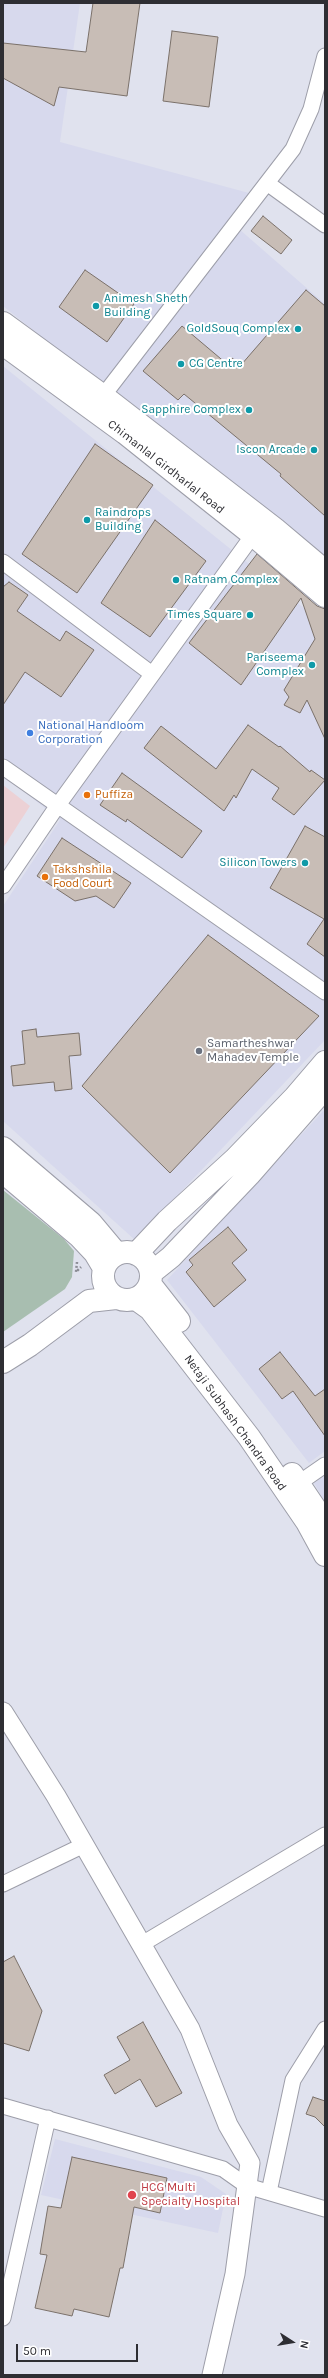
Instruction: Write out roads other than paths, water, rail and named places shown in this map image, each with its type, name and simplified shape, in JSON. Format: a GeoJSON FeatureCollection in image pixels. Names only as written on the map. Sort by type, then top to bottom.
{"type":"FeatureCollection","features":[{"type":"Feature","properties":{"kind":"main road","name":"Chimanlal Girdharlal Road"},"geometry":{"type":"LineString","coordinates":[[3,323],[103,396],[275,529],[325,572]]}},
{"type":"Feature","properties":{"kind":"main road","name":"Chimanlal Girdharlal Road"},"geometry":{"type":"LineString","coordinates":[[3,344],[125,434],[253,535],[325,596]]}},
{"type":"Feature","properties":{"kind":"main road"},"geometry":{"type":"LineString","coordinates":[[3,1362],[30,1345],[89,1301],[127,1276],[167,1221],[235,1160],[295,1097],[325,1062]]}},
{"type":"Feature","properties":{"kind":"main road"},"geometry":{"type":"LineString","coordinates":[[3,1344],[22,1333],[80,1290],[127,1276],[171,1256],[249,1175],[325,1088]]}},
{"type":"Feature","properties":{"kind":"main road","name":"Netaji Subhash Chandra Road"},"geometry":{"type":"LineString","coordinates":[[3,1148],[91,1222],[150,1309],[240,1426],[307,1522],[325,1555]]}},
{"type":"Feature","properties":{"kind":"main road","name":"Netaji Subhash Chandra Road"},"geometry":{"type":"LineString","coordinates":[[3,1172],[79,1236],[95,1254],[127,1276],[217,1369],[299,1483],[325,1523]]}},
{"type":"Feature","properties":{"kind":"street"},"geometry":{"type":"LineString","coordinates":[[103,396],[293,149],[321,88],[325,56]]}},
{"type":"Feature","properties":{"kind":"street"},"geometry":{"type":"LineString","coordinates":[[267,183],[325,225]]}},
{"type":"Feature","properties":{"kind":"street"},"geometry":{"type":"LineString","coordinates":[[3,886],[58,805],[253,535]]}},
{"type":"Feature","properties":{"kind":"street"},"geometry":{"type":"LineString","coordinates":[[3,562],[152,674]]}},
{"type":"Feature","properties":{"kind":"street"},"geometry":{"type":"LineString","coordinates":[[3,767],[325,992]]}},
{"type":"Feature","properties":{"kind":"street"},"geometry":{"type":"LineString","coordinates":[[299,1483],[325,1465]]}},
{"type":"Feature","properties":{"kind":"street"},"geometry":{"type":"LineString","coordinates":[[3,1712],[84,1845],[190,2029],[228,2124],[250,2163],[235,2274],[212,2375]]}},
{"type":"Feature","properties":{"kind":"street"},"geometry":{"type":"LineString","coordinates":[[142,1944],[325,1836]]}},
{"type":"Feature","properties":{"kind":"street"},"geometry":{"type":"LineString","coordinates":[[3,1884],[84,1845]]}},
{"type":"Feature","properties":{"kind":"street"},"geometry":{"type":"LineString","coordinates":[[269,2192],[293,2080],[325,2030]]}},
{"type":"Feature","properties":{"kind":"street"},"geometry":{"type":"LineString","coordinates":[[3,2106],[222,2169],[247,2186],[325,2209]]}},
{"type":"Feature","properties":{"kind":"street"},"geometry":{"type":"LineString","coordinates":[[3,2318],[48,2118]]}},
{"type":"Feature","properties":{"kind":"place","name":"Animesh Sheth Building"},"geometry":{"type":"Point","coordinates":[96,306]}},
{"type":"Feature","properties":{"kind":"place","name":"GoldSouq Complex"},"geometry":{"type":"Point","coordinates":[298,329]}},
{"type":"Feature","properties":{"kind":"place","name":"CG Centre"},"geometry":{"type":"Point","coordinates":[181,364]}},
{"type":"Feature","properties":{"kind":"place","name":"Sapphire Complex"},"geometry":{"type":"Point","coordinates":[249,410]}},
{"type":"Feature","properties":{"kind":"place","name":"Iscon Arcade"},"geometry":{"type":"Point","coordinates":[314,450]}},
{"type":"Feature","properties":{"kind":"place","name":"Raindrops Building"},"geometry":{"type":"Point","coordinates":[87,520]}},
{"type":"Feature","properties":{"kind":"place","name":"Ratnam Complex"},"geometry":{"type":"Point","coordinates":[176,580]}},
{"type":"Feature","properties":{"kind":"place","name":"Times Square"},"geometry":{"type":"Point","coordinates":[250,615]}},
{"type":"Feature","properties":{"kind":"place","name":"Pariseema Complex"},"geometry":{"type":"Point","coordinates":[312,665]}},
{"type":"Feature","properties":{"kind":"place","name":"National Handloom Corporation"},"geometry":{"type":"Point","coordinates":[30,733]}},
{"type":"Feature","properties":{"kind":"place","name":"Puffiza"},"geometry":{"type":"Point","coordinates":[87,795]}},
{"type":"Feature","properties":{"kind":"place","name":"Silicon Towers"},"geometry":{"type":"Point","coordinates":[305,863]}},
{"type":"Feature","properties":{"kind":"place","name":"Takshshila Food Court"},"geometry":{"type":"Point","coordinates":[45,877]}},
{"type":"Feature","properties":{"kind":"place","name":"Samartheshwar Mahadev Temple"},"geometry":{"type":"Point","coordinates":[199,1051]}},
{"type":"Feature","properties":{"kind":"place","name":"HCG Multi Specialty Hospital"},"geometry":{"type":"Point","coordinates":[132,2195]}}]}
